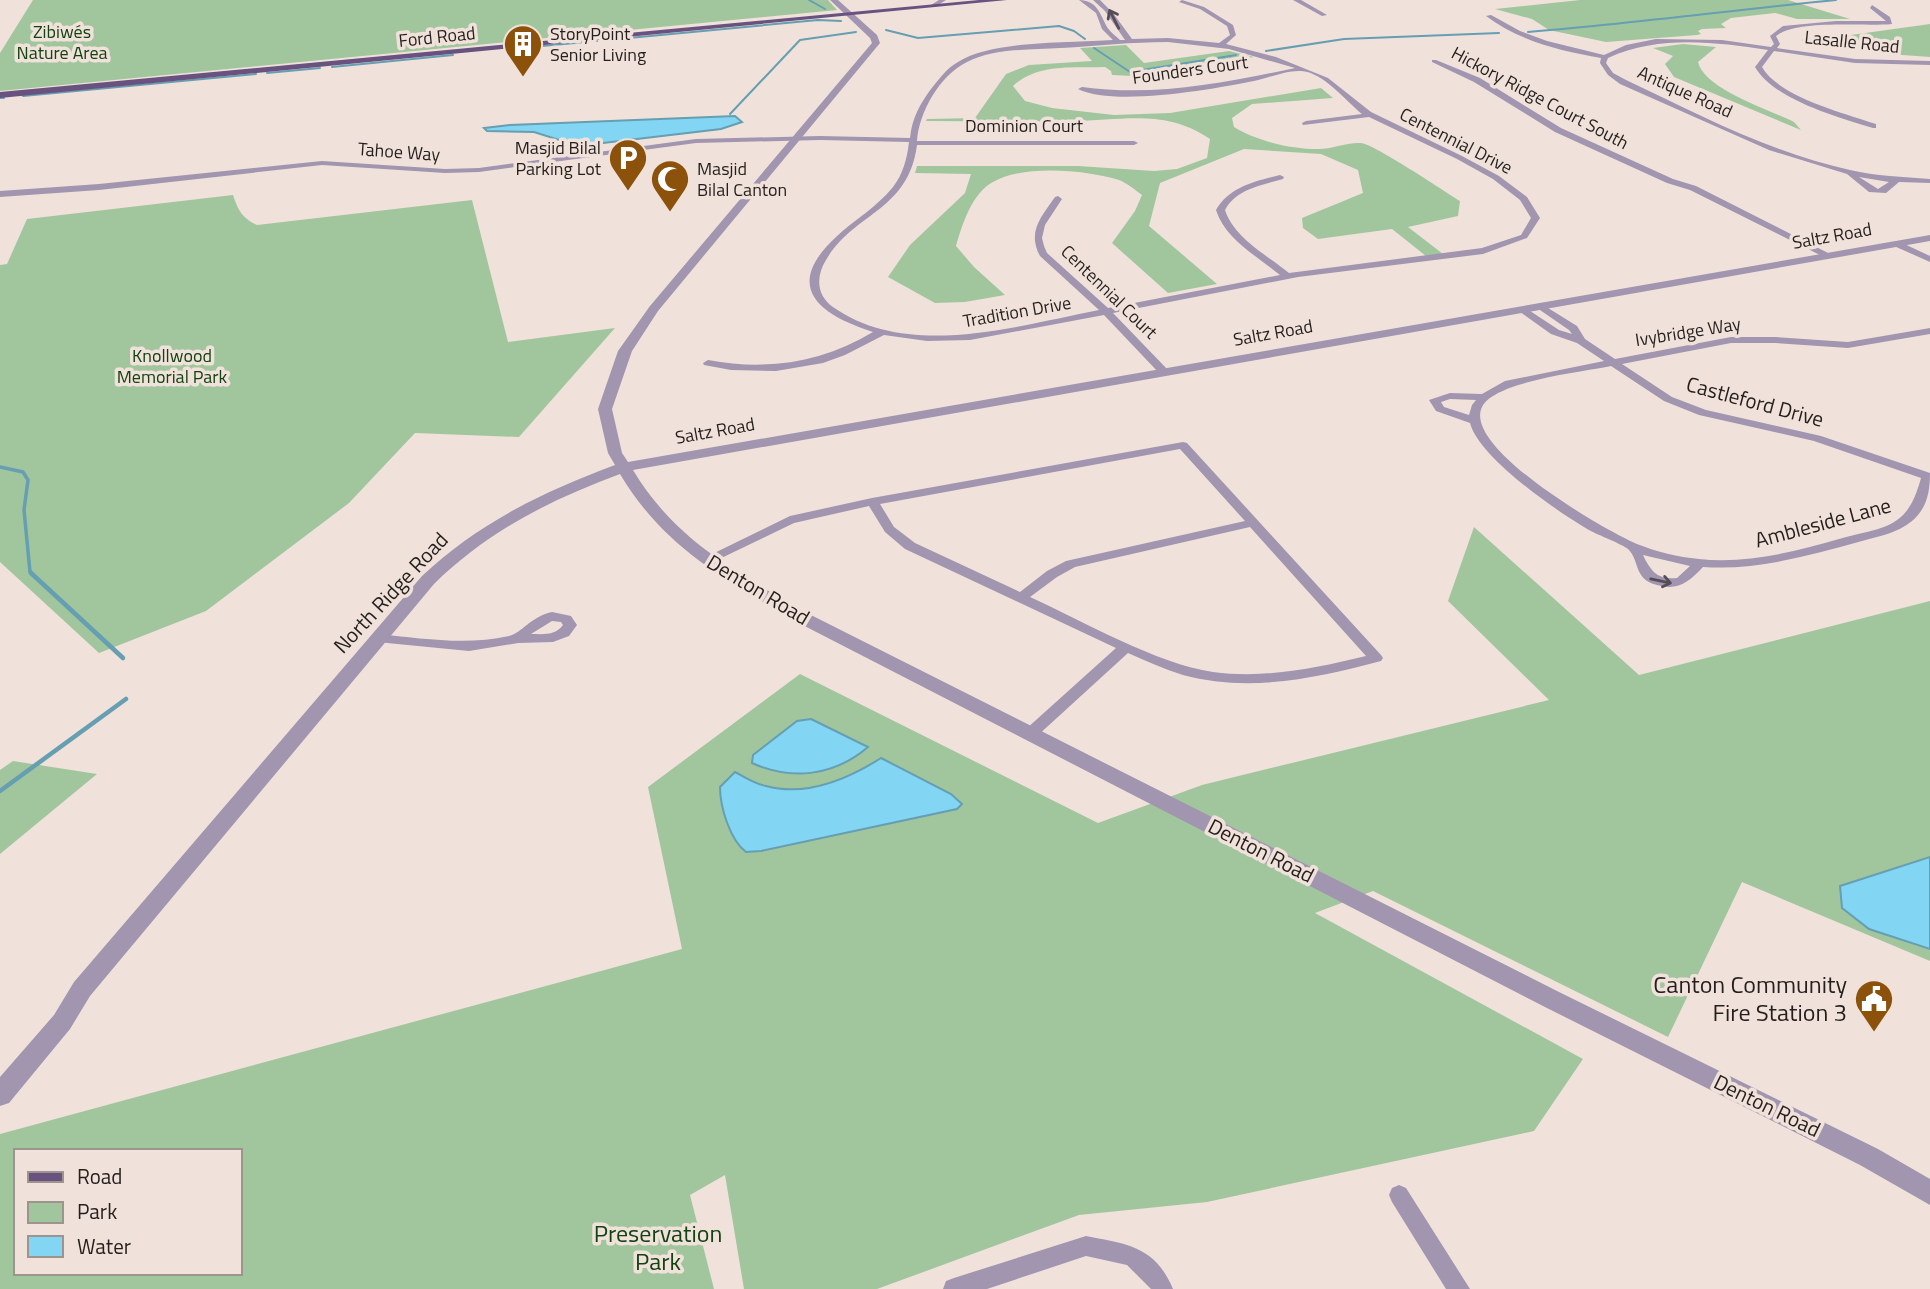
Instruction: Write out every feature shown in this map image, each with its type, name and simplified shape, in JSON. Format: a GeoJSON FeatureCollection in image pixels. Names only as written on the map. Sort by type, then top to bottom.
{"type":"FeatureCollection","features":[{"type":"Feature","properties":{"kind":"main road","name":"Ford Road"},"geometry":{"type":"LineString","coordinates":[[0,95],[1003,0]]}},
{"type":"Feature","properties":{"kind":"street"},"geometry":{"type":"LineString","coordinates":[[624,467],[610,437],[605,408],[625,351],[654,309],[876,43],[868,30],[834,0]]}},
{"type":"Feature","properties":{"kind":"street"},"geometry":{"type":"LineString","coordinates":[[933,6],[943,0]]}},
{"type":"Feature","properties":{"kind":"street"},"geometry":{"type":"LineString","coordinates":[[966,0],[979,2]]}},
{"type":"Feature","properties":{"kind":"street"},"geometry":{"type":"LineString","coordinates":[[1082,0],[1099,12],[1105,29],[1119,42]]}},
{"type":"Feature","properties":{"kind":"street"},"geometry":{"type":"LineString","coordinates":[[1096,0],[1112,13],[1118,29],[1130,41]]}},
{"type":"Feature","properties":{"kind":"street"},"geometry":{"type":"LineString","coordinates":[[1296,0],[1324,15]]}},
{"type":"Feature","properties":{"kind":"street"},"geometry":{"type":"LineString","coordinates":[[1182,2],[1202,8],[1230,25],[1233,35],[1221,45]]}},
{"type":"Feature","properties":{"kind":"street"},"geometry":{"type":"LineString","coordinates":[[1871,7],[1888,18],[1890,23],[1793,26],[1776,31],[1773,36],[1777,44],[1758,67],[1763,78],[1785,91],[1872,126]]}},
{"type":"Feature","properties":{"kind":"street"},"geometry":{"type":"LineString","coordinates":[[1489,16],[1506,29],[1532,40],[1605,57]]}},
{"type":"Feature","properties":{"kind":"street","name":"Centennial Drive"},"geometry":{"type":"LineString","coordinates":[[1107,312],[1287,276],[1491,249],[1523,236],[1534,223],[1534,210],[1518,192],[1436,144],[1369,115],[1334,85],[1302,69],[1221,45],[1168,40],[1130,41]]}},
{"type":"Feature","properties":{"kind":"street","name":"Tradition Drive"},"geometry":{"type":"LineString","coordinates":[[1107,312],[965,338],[909,336],[881,331],[846,319],[824,305],[815,292],[814,273],[838,239],[896,189],[908,168],[916,119],[947,74],[963,61],[1007,50],[1130,41]]}},
{"type":"Feature","properties":{"kind":"street","name":"Antique Road"},"geometry":{"type":"LineString","coordinates":[[1772,48],[1720,42],[1678,41],[1626,47],[1605,57],[1605,69],[1623,82],[1783,152],[1850,173],[1864,187],[1885,190],[1897,180],[1930,181]]}},
{"type":"Feature","properties":{"kind":"street","name":"Lasalle Road"},"geometry":{"type":"LineString","coordinates":[[1772,48],[1851,61],[1930,63]]}},
{"type":"Feature","properties":{"kind":"street","name":"Hickory Ridge Court South"},"geometry":{"type":"LineString","coordinates":[[1434,61],[1477,80],[1558,130],[1670,181],[1693,188],[1829,256]]}},
{"type":"Feature","properties":{"kind":"street","name":"Founders Court"},"geometry":{"type":"LineString","coordinates":[[1082,89],[1112,95],[1146,94],[1302,69]]}},
{"type":"Feature","properties":{"kind":"street"},"geometry":{"type":"LineString","coordinates":[[1306,123],[1369,115]]}},
{"type":"Feature","properties":{"kind":"street","name":"Tahoe Way"},"geometry":{"type":"LineString","coordinates":[[0,194],[99,187],[322,163],[445,171],[479,170],[685,142],[795,139],[815,144],[913,143]]}},
{"type":"Feature","properties":{"kind":"street","name":"Dominion Court"},"geometry":{"type":"LineString","coordinates":[[913,143],[1134,143]]}},
{"type":"Feature","properties":{"kind":"street"},"geometry":{"type":"LineString","coordinates":[[1280,177],[1237,191],[1227,199],[1221,211],[1222,219],[1232,234],[1287,276]]}},
{"type":"Feature","properties":{"kind":"street","name":"Hickory Ridge Court South"},"geometry":{"type":"LineString","coordinates":[[1670,181],[1678,190],[1812,258]]}},
{"type":"Feature","properties":{"kind":"street","name":"Centennial Court"},"geometry":{"type":"LineString","coordinates":[[1058,200],[1036,230],[1037,242],[1043,254],[1107,312],[1164,372]]}},
{"type":"Feature","properties":{"kind":"street"},"geometry":{"type":"LineString","coordinates":[[1710,206],[1725,204]]}},
{"type":"Feature","properties":{"kind":"street","name":"Saltz Road"},"geometry":{"type":"LineString","coordinates":[[624,467],[1930,238]]}},
{"type":"Feature","properties":{"kind":"street"},"geometry":{"type":"LineString","coordinates":[[1912,241],[1930,250]]}},
{"type":"Feature","properties":{"kind":"street"},"geometry":{"type":"LineString","coordinates":[[1897,244],[1930,259]]}},
{"type":"Feature","properties":{"kind":"street","name":"Castleford Drive"},"geometry":{"type":"LineString","coordinates":[[1540,306],[1573,328],[1581,341]]}},
{"type":"Feature","properties":{"kind":"street","name":"Castleford Drive"},"geometry":{"type":"LineString","coordinates":[[1521,309],[1555,332],[1581,341],[1668,399],[1703,413],[1817,438],[1929,477]]}},
{"type":"Feature","properties":{"kind":"street"},"geometry":{"type":"LineString","coordinates":[[708,363],[758,371],[787,367],[841,354],[881,331]]}},
{"type":"Feature","properties":{"kind":"street","name":"Ivybridge Way"},"geometry":{"type":"LineString","coordinates":[[1483,397],[1501,386],[1517,381],[1731,340],[1848,345],[1930,331]]}},
{"type":"Feature","properties":{"kind":"street"},"geometry":{"type":"LineString","coordinates":[[1474,421],[1440,408],[1435,400],[1450,396],[1483,397]]}},
{"type":"Feature","properties":{"kind":"street"},"geometry":{"type":"LineString","coordinates":[[1483,397],[1476,407],[1474,421],[1487,446],[1578,521],[1634,548],[1700,564]]}},
{"type":"Feature","properties":{"kind":"street"},"geometry":{"type":"LineString","coordinates":[[706,560],[790,520],[872,502],[1183,445],[1376,658],[1287,678],[1251,680],[1189,671],[1126,646],[910,545],[889,529],[872,502]]}},
{"type":"Feature","properties":{"kind":"street","name":"Denton Road"},"geometry":{"type":"LineString","coordinates":[[624,467],[657,517],[706,560],[779,605],[1601,1024],[1869,1157],[1930,1194]]}},
{"type":"Feature","properties":{"kind":"street","name":"North Ridge Road"},"geometry":{"type":"LineString","coordinates":[[0,1095],[62,1022],[82,989],[428,580],[466,544],[523,508],[573,485],[624,467]]}},
{"type":"Feature","properties":{"kind":"street","name":"Ambleside Lane"},"geometry":{"type":"LineString","coordinates":[[1700,564],[1761,561],[1896,527],[1912,517],[1920,505],[1929,477]]}},
{"type":"Feature","properties":{"kind":"street"},"geometry":{"type":"LineString","coordinates":[[1022,597],[1052,574],[1081,561],[1253,523]]}},
{"type":"Feature","properties":{"kind":"street"},"geometry":{"type":"LineString","coordinates":[[1634,548],[1644,573],[1660,583],[1681,582],[1700,564]]}},
{"type":"Feature","properties":{"kind":"street"},"geometry":{"type":"LineString","coordinates":[[377,638],[453,647],[483,646],[519,639]]}},
{"type":"Feature","properties":{"kind":"street"},"geometry":{"type":"LineString","coordinates":[[1031,733],[1126,646]]}},
{"type":"Feature","properties":{"kind":"street"},"geometry":{"type":"LineString","coordinates":[[1399,1195],[1459,1289]]}},
{"type":"Feature","properties":{"kind":"street"},"geometry":{"type":"LineString","coordinates":[[954,1289],[1086,1246],[1133,1256],[1158,1280],[1163,1289]]}},
{"type":"Feature","properties":{"kind":"green space","name":"Zibiwés Nature Area"},"geometry":{"type":"Polygon","coordinates":[[[33,0],[828,0],[837,10],[0,91],[0,53],[33,0]]]}},
{"type":"Feature","properties":{"kind":"green space"},"geometry":{"type":"Polygon","coordinates":[[[1580,0],[1788,0],[1850,19],[1797,19],[1775,13],[1731,18],[1721,24],[1726,28],[1702,29],[1698,31],[1701,34],[1697,35],[1606,42],[1549,30],[1532,19],[1495,9],[1580,0]]]}},
{"type":"Feature","properties":{"kind":"green space"},"geometry":{"type":"Polygon","coordinates":[[[1930,24],[1930,57],[1888,54],[1878,47],[1803,43],[1802,39],[1824,42],[1829,38],[1930,24]]]}},
{"type":"Feature","properties":{"kind":"green space"},"geometry":{"type":"Polygon","coordinates":[[[1683,44],[1716,47],[1698,62],[1712,81],[1739,98],[1794,122],[1801,130],[1674,77],[1665,64],[1673,56],[1653,48],[1683,44]]]}},
{"type":"Feature","properties":{"kind":"green space"},"geometry":{"type":"Polygon","coordinates":[[[1126,45],[1144,63],[1229,51],[1254,57],[1133,76],[1112,75],[1105,67],[1056,68],[1033,73],[1013,86],[1025,101],[1052,108],[1114,115],[1170,113],[1321,88],[1333,98],[1252,104],[1232,118],[1234,127],[1263,140],[1296,148],[1323,149],[1361,143],[1394,159],[1460,201],[1458,216],[1408,227],[1443,254],[1426,256],[1392,229],[1318,239],[1303,228],[1302,218],[1363,193],[1358,170],[1321,154],[1244,149],[1160,183],[1149,226],[1217,284],[1168,293],[1112,243],[1135,211],[1142,195],[1119,180],[1055,170],[1021,173],[993,182],[979,194],[965,219],[956,246],[974,267],[1005,295],[965,302],[935,303],[888,277],[910,245],[965,193],[971,174],[915,173],[917,166],[1078,166],[1154,171],[1177,169],[1207,158],[1210,139],[1193,129],[1160,120],[926,121],[975,118],[1006,74],[1029,65],[1092,61],[1080,48],[1126,45]]]}},
{"type":"Feature","properties":{"kind":"green space","name":"Knollwood Memorial Park"},"geometry":{"type":"Polygon","coordinates":[[[233,195],[241,213],[257,225],[472,200],[508,342],[615,328],[519,437],[415,433],[349,503],[206,611],[99,653],[0,562],[0,265],[7,264],[27,219],[233,195]]]}},
{"type":"Feature","properties":{"kind":"green space","name":"Preservation Park"},"geometry":{"type":"Polygon","coordinates":[[[1474,527],[1639,675],[1930,601],[1930,961],[1742,882],[1668,1037],[1373,891],[1315,913],[1583,1059],[1534,1131],[1207,1202],[1079,1215],[877,1289],[744,1289],[725,1175],[690,1195],[714,1289],[0,1289],[0,1134],[682,949],[648,787],[800,674],[1098,823],[1202,785],[1549,700],[1448,601],[1474,527]]]}},
{"type":"Feature","properties":{"kind":"green space"},"geometry":{"type":"Polygon","coordinates":[[[13,761],[97,774],[0,854],[0,770],[13,761]]]}},
{"type":"Feature","properties":{"kind":"water"},"geometry":{"type":"Polygon","coordinates":[[[735,116],[742,122],[721,129],[578,146],[534,132],[487,131],[484,128],[510,125],[735,116]]]}},
{"type":"Feature","properties":{"kind":"water"},"geometry":{"type":"Polygon","coordinates":[[[811,719],[868,747],[841,764],[812,773],[782,772],[752,763],[753,755],[797,721],[811,719]]]}},
{"type":"Feature","properties":{"kind":"water"},"geometry":{"type":"Polygon","coordinates":[[[881,758],[951,794],[962,804],[957,809],[761,851],[746,852],[735,840],[724,813],[720,787],[735,772],[762,785],[781,789],[811,788],[855,773],[881,758]]]}},
{"type":"Feature","properties":{"kind":"water"},"geometry":{"type":"Polygon","coordinates":[[[1930,857],[1930,949],[1869,929],[1842,908],[1840,886],[1930,857]]]}},
{"type":"Feature","properties":{"kind":"waterway"},"geometry":{"type":"LineString","coordinates":[[809,0],[825,9]]}},
{"type":"Feature","properties":{"kind":"waterway"},"geometry":{"type":"LineString","coordinates":[[1528,32],[1836,0]]}},
{"type":"Feature","properties":{"kind":"waterway"},"geometry":{"type":"LineString","coordinates":[[629,38],[818,20],[841,21]]}},
{"type":"Feature","properties":{"kind":"waterway"},"geometry":{"type":"LineString","coordinates":[[886,30],[918,38],[1059,26],[1074,31],[1085,39]]}},
{"type":"Feature","properties":{"kind":"waterway"},"geometry":{"type":"LineString","coordinates":[[730,114],[800,40],[856,32]]}},
{"type":"Feature","properties":{"kind":"waterway"},"geometry":{"type":"LineString","coordinates":[[1266,51],[1344,39],[1499,33]]}},
{"type":"Feature","properties":{"kind":"waterway"},"geometry":{"type":"LineString","coordinates":[[604,40],[620,39]]}},
{"type":"Feature","properties":{"kind":"waterway"},"geometry":{"type":"LineString","coordinates":[[509,49],[597,41]]}},
{"type":"Feature","properties":{"kind":"waterway"},"geometry":{"type":"LineString","coordinates":[[1094,48],[1130,72],[1236,55]]}},
{"type":"Feature","properties":{"kind":"waterway"},"geometry":{"type":"LineString","coordinates":[[332,67],[453,55]]}},
{"type":"Feature","properties":{"kind":"waterway"},"geometry":{"type":"LineString","coordinates":[[267,73],[320,68]]}},
{"type":"Feature","properties":{"kind":"waterway"},"geometry":{"type":"LineString","coordinates":[[23,96],[256,74]]}},
{"type":"Feature","properties":{"kind":"waterway"},"geometry":{"type":"LineString","coordinates":[[0,467],[23,472],[28,480],[24,510],[31,573]]}},
{"type":"Feature","properties":{"kind":"waterway"},"geometry":{"type":"LineString","coordinates":[[31,573],[123,658]]}},
{"type":"Feature","properties":{"kind":"waterway"},"geometry":{"type":"LineString","coordinates":[[0,791],[126,699]]}},
{"type":"Feature","properties":{"kind":"place","name":"StoryPoint Senior Living"},"geometry":{"type":"Point","coordinates":[523,78]}},
{"type":"Feature","properties":{"kind":"place","name":"Masjid Bilal Parking Lot"},"geometry":{"type":"Point","coordinates":[628,192]}},
{"type":"Feature","properties":{"kind":"place","name":"Masjid Bilal Canton"},"geometry":{"type":"Point","coordinates":[670,213]}},
{"type":"Feature","properties":{"kind":"place","name":"Canton Community Fire Station 3"},"geometry":{"type":"Point","coordinates":[1874,1033]}}]}
